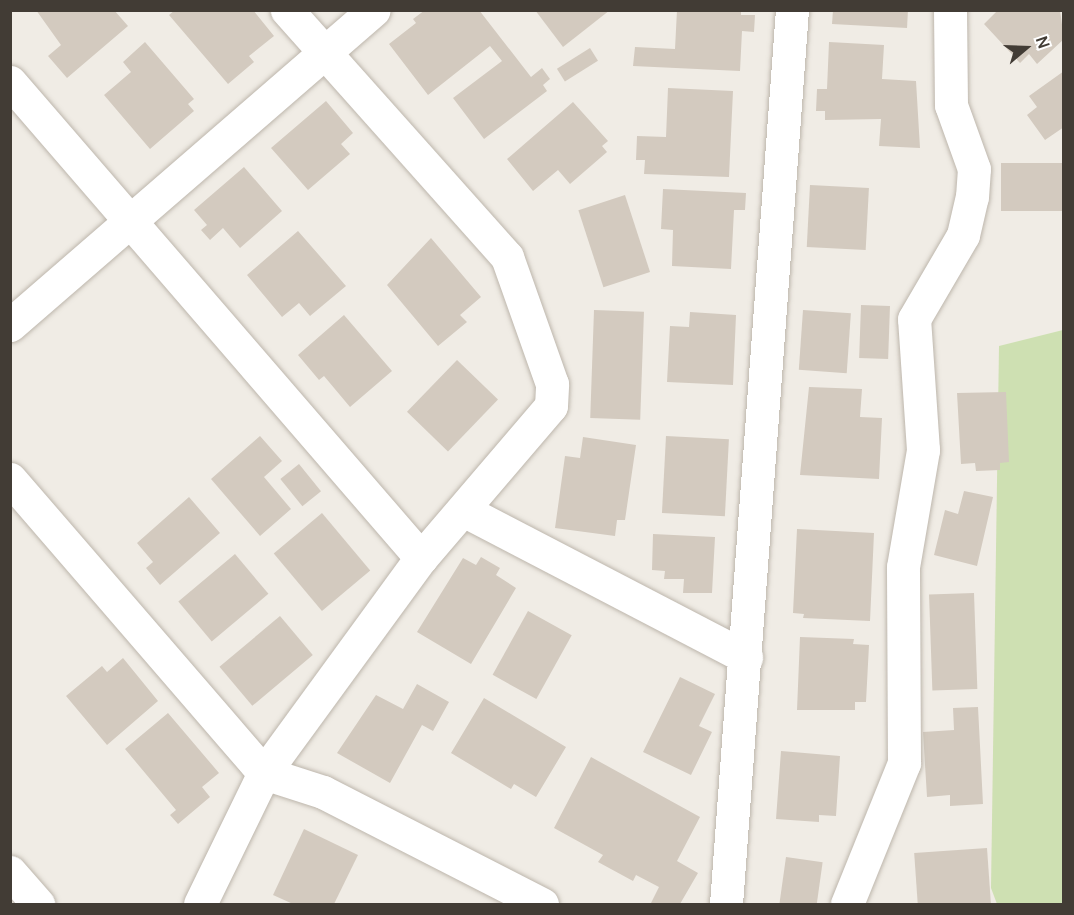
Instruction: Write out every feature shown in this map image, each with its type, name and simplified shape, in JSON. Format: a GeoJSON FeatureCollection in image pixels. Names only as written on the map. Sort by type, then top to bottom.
{"type":"FeatureCollection","features":[{"type":"Feature","properties":{"kind":"street"},"geometry":{"type":"LineString","coordinates":[[200,904],[264,773],[421,558],[465,512],[551,406],[552,384],[507,257],[287,10]]}},
{"type":"Feature","properties":{"kind":"street"},"geometry":{"type":"LineString","coordinates":[[10,325],[374,10]]}},
{"type":"Feature","properties":{"kind":"street"},"geometry":{"type":"LineString","coordinates":[[726,904],[792,10]]}},
{"type":"Feature","properties":{"kind":"street"},"geometry":{"type":"LineString","coordinates":[[847,904],[904,763],[903,567],[923,450],[914,319],[963,235],[972,197],[974,169],[951,105],[950,10]]}},
{"type":"Feature","properties":{"kind":"street"},"geometry":{"type":"LineString","coordinates":[[10,82],[421,558]]}},
{"type":"Feature","properties":{"kind":"street"},"geometry":{"type":"LineString","coordinates":[[10,479],[264,773],[322,792],[542,904]]}},
{"type":"Feature","properties":{"kind":"street"},"geometry":{"type":"LineString","coordinates":[[465,512],[746,657]]}},
{"type":"Feature","properties":{"kind":"street"},"geometry":{"type":"LineString","coordinates":[[10,872],[38,904]]}},
{"type":"Feature","properties":{"kind":"green space"},"geometry":{"type":"Polygon","coordinates":[[[1063,330],[1063,904],[997,904],[991,888],[999,346],[1063,330]]]}},
{"type":"Feature","properties":{"kind":"building"},"geometry":{"type":"Polygon","coordinates":[[[36,10],[114,10],[128,26],[67,78],[48,56],[61,45],[36,10]]]}},
{"type":"Feature","properties":{"kind":"building"},"geometry":{"type":"Polygon","coordinates":[[[175,10],[253,10],[274,36],[249,56],[254,62],[228,84],[169,15],[175,10]]]}},
{"type":"Feature","properties":{"kind":"building"},"geometry":{"type":"Polygon","coordinates":[[[425,10],[479,10],[531,77],[542,68],[550,79],[543,85],[547,91],[484,139],[453,98],[502,61],[490,46],[428,95],[389,44],[416,23],[413,19],[425,10]]]}},
{"type":"Feature","properties":{"kind":"building"},"geometry":{"type":"Polygon","coordinates":[[[535,10],[610,10],[563,47],[535,10]]]}},
{"type":"Feature","properties":{"kind":"building"},"geometry":{"type":"Polygon","coordinates":[[[677,10],[741,10],[741,15],[755,15],[754,32],[742,31],[740,71],[633,66],[635,47],[675,49],[677,10]]]}},
{"type":"Feature","properties":{"kind":"building"},"geometry":{"type":"Polygon","coordinates":[[[833,10],[908,10],[907,28],[832,24],[833,10]]]}},
{"type":"Feature","properties":{"kind":"building"},"geometry":{"type":"Polygon","coordinates":[[[998,10],[1060,10],[1064,39],[1037,64],[1029,54],[1020,63],[984,24],[998,10]]]}},
{"type":"Feature","properties":{"kind":"building"},"geometry":{"type":"Polygon","coordinates":[[[145,42],[194,99],[188,104],[194,111],[150,149],[104,95],[131,72],[123,62],[145,42]]]}},
{"type":"Feature","properties":{"kind":"building"},"geometry":{"type":"Polygon","coordinates":[[[829,42],[884,45],[882,79],[916,81],[920,148],[879,146],[881,119],[825,120],[825,111],[816,111],[817,89],[827,89],[829,42]]]}},
{"type":"Feature","properties":{"kind":"building"},"geometry":{"type":"Polygon","coordinates":[[[590,48],[598,61],[565,81],[557,69],[590,48]]]}},
{"type":"Feature","properties":{"kind":"building"},"geometry":{"type":"Polygon","coordinates":[[[1064,71],[1064,127],[1045,140],[1027,115],[1037,107],[1029,96],[1064,71]]]}},
{"type":"Feature","properties":{"kind":"building"},"geometry":{"type":"Polygon","coordinates":[[[668,88],[733,91],[729,177],[644,174],[645,160],[636,160],[637,136],[666,137],[668,88]]]}},
{"type":"Feature","properties":{"kind":"building"},"geometry":{"type":"Polygon","coordinates":[[[326,101],[353,133],[341,144],[350,154],[308,190],[271,148],[326,101]]]}},
{"type":"Feature","properties":{"kind":"building"},"geometry":{"type":"Polygon","coordinates":[[[573,102],[608,141],[602,146],[607,152],[570,184],[558,170],[533,191],[507,159],[573,102]]]}},
{"type":"Feature","properties":{"kind":"building"},"geometry":{"type":"Polygon","coordinates":[[[1001,163],[1064,163],[1064,211],[1001,211],[1001,163]]]}},
{"type":"Feature","properties":{"kind":"building"},"geometry":{"type":"Polygon","coordinates":[[[244,167],[282,211],[240,248],[223,228],[210,240],[201,230],[207,225],[194,210],[244,167]]]}},
{"type":"Feature","properties":{"kind":"building"},"geometry":{"type":"Polygon","coordinates":[[[810,185],[869,188],[866,250],[807,247],[810,185]]]}},
{"type":"Feature","properties":{"kind":"building"},"geometry":{"type":"Polygon","coordinates":[[[663,189],[746,193],[745,210],[734,210],[731,269],[672,266],[673,230],[661,229],[663,189]]]}},
{"type":"Feature","properties":{"kind":"building"},"geometry":{"type":"Polygon","coordinates":[[[625,195],[650,272],[603,287],[578,210],[625,195]]]}},
{"type":"Feature","properties":{"kind":"building"},"geometry":{"type":"Polygon","coordinates":[[[298,231],[346,286],[310,316],[299,303],[282,317],[247,275],[298,231]]]}},
{"type":"Feature","properties":{"kind":"building"},"geometry":{"type":"Polygon","coordinates":[[[431,238],[481,297],[460,315],[467,322],[438,346],[387,285],[431,238]]]}},
{"type":"Feature","properties":{"kind":"building"},"geometry":{"type":"Polygon","coordinates":[[[861,305],[890,306],[888,359],[859,358],[861,305]]]}},
{"type":"Feature","properties":{"kind":"building"},"geometry":{"type":"Polygon","coordinates":[[[594,310],[644,312],[640,420],[590,418],[594,310]]]}},
{"type":"Feature","properties":{"kind":"building"},"geometry":{"type":"Polygon","coordinates":[[[803,310],[851,313],[847,373],[799,370],[803,310]]]}},
{"type":"Feature","properties":{"kind":"building"},"geometry":{"type":"Polygon","coordinates":[[[690,312],[736,315],[733,385],[667,382],[670,326],[689,327],[690,312]]]}},
{"type":"Feature","properties":{"kind":"building"},"geometry":{"type":"Polygon","coordinates":[[[344,315],[392,371],[350,407],[324,376],[319,380],[298,355],[344,315]]]}},
{"type":"Feature","properties":{"kind":"building"},"geometry":{"type":"Polygon","coordinates":[[[457,360],[498,400],[448,451],[407,412],[457,360]]]}},
{"type":"Feature","properties":{"kind":"building"},"geometry":{"type":"Polygon","coordinates":[[[809,387],[862,389],[860,417],[882,418],[879,479],[800,475],[809,387]]]}},
{"type":"Feature","properties":{"kind":"building"},"geometry":{"type":"Polygon","coordinates":[[[1006,392],[1009,462],[1000,463],[1000,470],[976,471],[975,463],[961,464],[957,393],[1006,392]]]}},
{"type":"Feature","properties":{"kind":"building"},"geometry":{"type":"Polygon","coordinates":[[[260,436],[282,461],[264,477],[291,509],[260,536],[211,479],[260,436]]]}},
{"type":"Feature","properties":{"kind":"building"},"geometry":{"type":"Polygon","coordinates":[[[666,436],[729,439],[725,516],[662,513],[666,436]]]}},
{"type":"Feature","properties":{"kind":"building"},"geometry":{"type":"Polygon","coordinates":[[[583,437],[636,445],[625,520],[617,520],[615,536],[555,528],[565,456],[580,458],[583,437]]]}},
{"type":"Feature","properties":{"kind":"building"},"geometry":{"type":"Polygon","coordinates":[[[299,464],[321,491],[302,506],[280,479],[299,464]]]}},
{"type":"Feature","properties":{"kind":"building"},"geometry":{"type":"Polygon","coordinates":[[[964,491],[993,497],[977,566],[934,555],[945,510],[958,514],[964,491]]]}},
{"type":"Feature","properties":{"kind":"building"},"geometry":{"type":"Polygon","coordinates":[[[189,497],[220,533],[160,585],[146,568],[153,562],[137,543],[189,497]]]}},
{"type":"Feature","properties":{"kind":"building"},"geometry":{"type":"Polygon","coordinates":[[[322,513],[370,570],[322,611],[274,553],[322,513]]]}},
{"type":"Feature","properties":{"kind":"building"},"geometry":{"type":"Polygon","coordinates":[[[797,529],[874,533],[870,621],[803,618],[804,614],[793,613],[797,529]]]}},
{"type":"Feature","properties":{"kind":"building"},"geometry":{"type":"Polygon","coordinates":[[[653,534],[715,537],[712,593],[683,593],[684,579],[664,579],[665,571],[652,570],[653,534]]]}},
{"type":"Feature","properties":{"kind":"building"},"geometry":{"type":"Polygon","coordinates":[[[235,554],[268,594],[212,641],[178,602],[235,554]]]}},
{"type":"Feature","properties":{"kind":"building"},"geometry":{"type":"Polygon","coordinates":[[[481,557],[500,568],[496,575],[516,588],[471,664],[417,632],[463,558],[476,565],[481,557]]]}},
{"type":"Feature","properties":{"kind":"building"},"geometry":{"type":"Polygon","coordinates":[[[974,593],[977,689],[932,691],[929,595],[974,593]]]}},
{"type":"Feature","properties":{"kind":"building"},"geometry":{"type":"Polygon","coordinates":[[[528,611],[572,635],[536,699],[493,675],[528,611]]]}},
{"type":"Feature","properties":{"kind":"building"},"geometry":{"type":"Polygon","coordinates":[[[280,616],[313,655],[252,706],[219,667],[280,616]]]}},
{"type":"Feature","properties":{"kind":"building"},"geometry":{"type":"Polygon","coordinates":[[[800,637],[854,639],[853,644],[869,645],[866,702],[855,702],[855,710],[797,710],[800,637]]]}},
{"type":"Feature","properties":{"kind":"building"},"geometry":{"type":"Polygon","coordinates":[[[123,658],[158,701],[107,745],[66,696],[102,666],[107,672],[123,658]]]}},
{"type":"Feature","properties":{"kind":"building"},"geometry":{"type":"Polygon","coordinates":[[[680,677],[715,694],[699,726],[712,732],[691,775],[643,752],[680,677]]]}},
{"type":"Feature","properties":{"kind":"building"},"geometry":{"type":"Polygon","coordinates":[[[417,684],[449,702],[433,731],[422,725],[390,783],[337,753],[376,695],[403,709],[417,684]]]}},
{"type":"Feature","properties":{"kind":"building"},"geometry":{"type":"Polygon","coordinates":[[[484,698],[566,747],[536,797],[514,784],[511,789],[451,753],[484,698]]]}},
{"type":"Feature","properties":{"kind":"building"},"geometry":{"type":"Polygon","coordinates":[[[978,707],[983,804],[950,806],[950,795],[927,797],[923,732],[954,730],[953,708],[978,707]]]}},
{"type":"Feature","properties":{"kind":"building"},"geometry":{"type":"Polygon","coordinates":[[[168,713],[219,773],[202,787],[210,797],[178,824],[170,815],[176,810],[125,749],[168,713]]]}},
{"type":"Feature","properties":{"kind":"building"},"geometry":{"type":"Polygon","coordinates":[[[781,751],[840,756],[836,816],[819,815],[819,822],[776,819],[781,751]]]}},
{"type":"Feature","properties":{"kind":"building"},"geometry":{"type":"Polygon","coordinates":[[[591,757],[700,817],[677,861],[698,873],[680,904],[651,903],[659,887],[636,875],[633,881],[598,862],[603,855],[554,828],[591,757]]]}},
{"type":"Feature","properties":{"kind":"building"},"geometry":{"type":"Polygon","coordinates":[[[304,829],[358,855],[334,904],[293,904],[273,895],[304,829]]]}},
{"type":"Feature","properties":{"kind":"building"},"geometry":{"type":"Polygon","coordinates":[[[987,848],[991,904],[918,904],[914,853],[987,848]]]}},
{"type":"Feature","properties":{"kind":"building"},"geometry":{"type":"Polygon","coordinates":[[[786,857],[823,862],[817,904],[779,904],[786,857]]]}}]}
